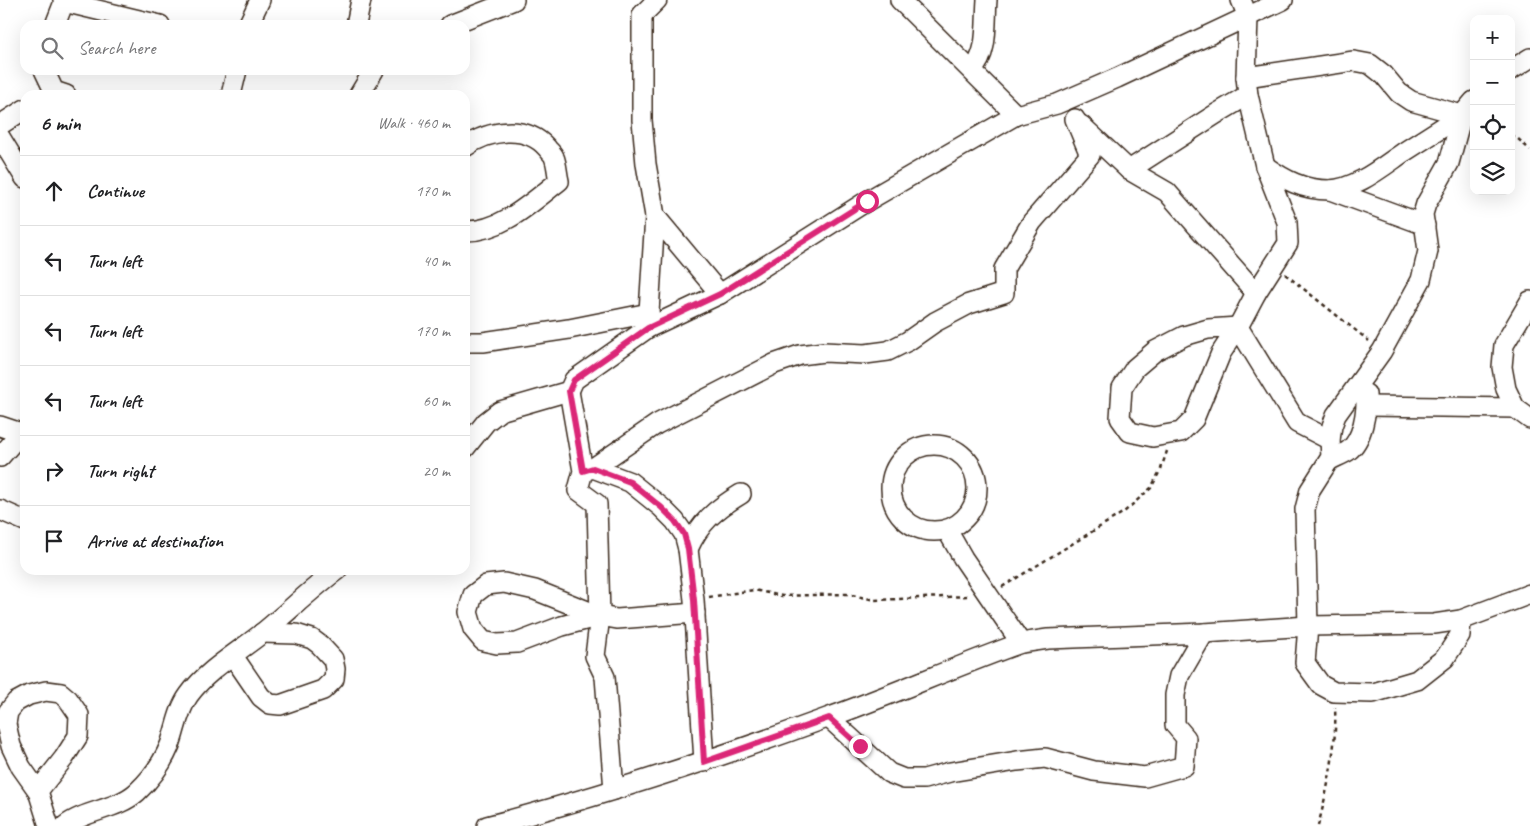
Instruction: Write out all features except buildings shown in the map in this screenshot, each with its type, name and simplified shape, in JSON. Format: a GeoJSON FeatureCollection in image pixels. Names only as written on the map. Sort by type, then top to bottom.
{"type":"FeatureCollection","features":[{"type":"Feature","properties":{"kind":"street"},"geometry":{"type":"LineString","coordinates":[[250,20],[260,0]]}},
{"type":"Feature","properties":{"kind":"street"},"geometry":{"type":"LineString","coordinates":[[357,20],[361,0]]}},
{"type":"Feature","properties":{"kind":"street"},"geometry":{"type":"LineString","coordinates":[[463,20],[514,0]]}},
{"type":"Feature","properties":{"kind":"street"},"geometry":{"type":"LineString","coordinates":[[588,469],[569,391],[574,380],[648,320],[655,216],[646,164],[642,120],[642,16],[657,0]]}},
{"type":"Feature","properties":{"kind":"street"},"geometry":{"type":"LineString","coordinates":[[900,0],[1016,116]]}},
{"type":"Feature","properties":{"kind":"street"},"geometry":{"type":"LineString","coordinates":[[972,70],[983,52],[987,0]]}},
{"type":"Feature","properties":{"kind":"street"},"geometry":{"type":"LineString","coordinates":[[470,342],[483,342],[569,328],[648,320],[720,294],[867,201],[1016,116],[1058,104],[1117,78],[1245,8],[1283,0]]}},
{"type":"Feature","properties":{"kind":"street"},"geometry":{"type":"LineString","coordinates":[[57,20],[63,1],[140,20]]}},
{"type":"Feature","properties":{"kind":"street"},"geometry":{"type":"LineString","coordinates":[[1238,327],[1208,329],[1184,336],[1155,351],[1135,368],[1122,388],[1120,418],[1130,432],[1153,437],[1181,432],[1194,419],[1221,353],[1238,327],[1256,293],[1288,243],[1288,234],[1282,210],[1265,166],[1247,86],[1245,8]]}},
{"type":"Feature","properties":{"kind":"street"},"geometry":{"type":"LineString","coordinates":[[1515,67],[1530,58]]}},
{"type":"Feature","properties":{"kind":"street"},"geometry":{"type":"LineString","coordinates":[[1129,170],[1216,114],[1247,86],[1354,61],[1370,64],[1384,75],[1399,93],[1411,101],[1468,108]]}},
{"type":"Feature","properties":{"kind":"street"},"geometry":{"type":"LineString","coordinates":[[46,75],[54,90]]}},
{"type":"Feature","properties":{"kind":"street"},"geometry":{"type":"LineString","coordinates":[[361,90],[368,75]]}},
{"type":"Feature","properties":{"kind":"street"},"geometry":{"type":"LineString","coordinates":[[1058,104],[1129,170],[1167,192],[1256,293]]}},
{"type":"Feature","properties":{"kind":"street"},"geometry":{"type":"LineString","coordinates":[[1330,190],[1367,177],[1468,108]]}},
{"type":"Feature","properties":{"kind":"street"},"geometry":{"type":"LineString","coordinates":[[1382,351],[1336,415],[1332,426],[1330,460],[1349,450],[1361,433],[1367,406],[1366,390],[1382,351],[1421,280],[1428,251],[1423,214],[1426,204],[1449,163],[1468,108]]}},
{"type":"Feature","properties":{"kind":"street"},"geometry":{"type":"LineString","coordinates":[[0,125],[20,112]]}},
{"type":"Feature","properties":{"kind":"street"},"geometry":{"type":"LineString","coordinates":[[614,790],[605,677],[595,656],[600,616],[597,504],[578,490],[588,469],[657,424],[774,364],[800,355],[824,352],[865,354],[888,351],[908,341],[934,322],[969,304],[1004,293],[1004,269],[1032,222],[1090,155],[1075,119]]}},
{"type":"Feature","properties":{"kind":"street"},"geometry":{"type":"LineString","coordinates":[[470,143],[476,139],[498,132],[516,132],[540,140],[554,156],[558,180],[512,218],[470,231]]}},
{"type":"Feature","properties":{"kind":"street"},"geometry":{"type":"LineString","coordinates":[[0,137],[20,170]]}},
{"type":"Feature","properties":{"kind":"street"},"geometry":{"type":"LineString","coordinates":[[1265,166],[1284,180],[1300,186],[1330,190],[1425,225]]}},
{"type":"Feature","properties":{"kind":"street"},"geometry":{"type":"LineString","coordinates":[[655,216],[720,294]]}},
{"type":"Feature","properties":{"kind":"street"},"geometry":{"type":"LineString","coordinates":[[1523,413],[1506,389],[1502,367],[1504,345],[1530,301]]}},
{"type":"Feature","properties":{"kind":"street"},"geometry":{"type":"LineString","coordinates":[[1238,327],[1297,423],[1331,449]]}},
{"type":"Feature","properties":{"kind":"street"},"geometry":{"type":"LineString","coordinates":[[470,442],[486,422],[500,411],[569,391]]}},
{"type":"Feature","properties":{"kind":"street"},"geometry":{"type":"LineString","coordinates":[[1367,406],[1523,413]]}},
{"type":"Feature","properties":{"kind":"street"},"geometry":{"type":"LineString","coordinates":[[0,426],[20,431]]}},
{"type":"Feature","properties":{"kind":"street"},"geometry":{"type":"LineString","coordinates":[[0,457],[20,435]]}},
{"type":"Feature","properties":{"kind":"street"},"geometry":{"type":"LineString","coordinates":[[938,444],[955,449],[968,460],[976,475],[978,492],[973,508],[962,522],[947,530],[930,532],[913,526],[900,516],[892,501],[890,484],[895,467],[906,454],[921,446],[938,444]]}},
{"type":"Feature","properties":{"kind":"street"},"geometry":{"type":"LineString","coordinates":[[1331,449],[1310,490],[1305,509],[1308,626],[1306,663],[1321,685],[1334,692],[1373,693],[1417,680],[1445,658],[1460,635],[1461,620]]}},
{"type":"Feature","properties":{"kind":"street"},"geometry":{"type":"LineString","coordinates":[[588,469],[630,482],[661,507],[675,521],[684,534],[688,549],[694,607],[704,762]]}},
{"type":"Feature","properties":{"kind":"street"},"geometry":{"type":"LineString","coordinates":[[688,549],[694,535],[707,519],[720,507],[741,494]]}},
{"type":"Feature","properties":{"kind":"street"},"geometry":{"type":"LineString","coordinates":[[0,510],[20,519]]}},
{"type":"Feature","properties":{"kind":"street"},"geometry":{"type":"LineString","coordinates":[[947,530],[963,558],[1021,643]]}},
{"type":"Feature","properties":{"kind":"street"},"geometry":{"type":"LineString","coordinates":[[65,826],[120,802],[135,793],[148,781],[170,746],[187,697],[198,684],[330,575]]}},
{"type":"Feature","properties":{"kind":"street"},"geometry":{"type":"LineString","coordinates":[[600,616],[562,626],[517,643],[497,644],[483,641],[473,629],[468,612],[473,595],[486,585],[504,583],[535,590],[600,616],[617,619],[694,607]]}},
{"type":"Feature","properties":{"kind":"street"},"geometry":{"type":"LineString","coordinates":[[487,826],[541,819],[614,790],[704,762],[829,718],[1021,643],[1048,639],[1204,633],[1308,626],[1404,625],[1461,620],[1530,594]]}},
{"type":"Feature","properties":{"kind":"street"},"geometry":{"type":"LineString","coordinates":[[233,656],[261,697],[270,704],[280,705],[323,690],[334,679],[335,669],[332,659],[312,639],[296,634],[262,633]]}},
{"type":"Feature","properties":{"kind":"street"},"geometry":{"type":"LineString","coordinates":[[829,718],[889,773],[904,779],[924,780],[950,772],[1045,758],[1094,771],[1145,777],[1184,766],[1186,738],[1175,725],[1175,695],[1179,676],[1204,633]]}},
{"type":"Feature","properties":{"kind":"street"},"geometry":{"type":"LineString","coordinates":[[38,791],[64,758],[78,736],[79,715],[68,699],[61,693],[46,691],[29,694],[16,702],[8,712],[6,724],[10,746],[20,767],[38,791],[49,826]]}},
{"type":"Feature","properties":{"kind":"path"},"geometry":{"type":"LineString","coordinates":[[1515,137],[1530,150]]}},
{"type":"Feature","properties":{"kind":"path"},"geometry":{"type":"LineString","coordinates":[[1274,265],[1382,351]]}},
{"type":"Feature","properties":{"kind":"path"},"geometry":{"type":"LineString","coordinates":[[694,607],[754,590],[782,596],[847,594],[875,600],[988,595],[1124,512],[1151,488],[1161,469],[1168,449],[1181,432]]}},
{"type":"Feature","properties":{"kind":"path"},"geometry":{"type":"LineString","coordinates":[[1318,826],[1327,791],[1336,721],[1334,692]]}},
{"type":"Feature","properties":{"kind":"route"},"geometry":{"type":"LineString","coordinates":[[860,746],[829,718],[704,762],[694,600],[688,549],[684,534],[675,521],[661,507],[630,482],[614,474],[593,468],[583,471],[569,391],[574,380],[648,328],[720,294],[867,201]]}}]}
